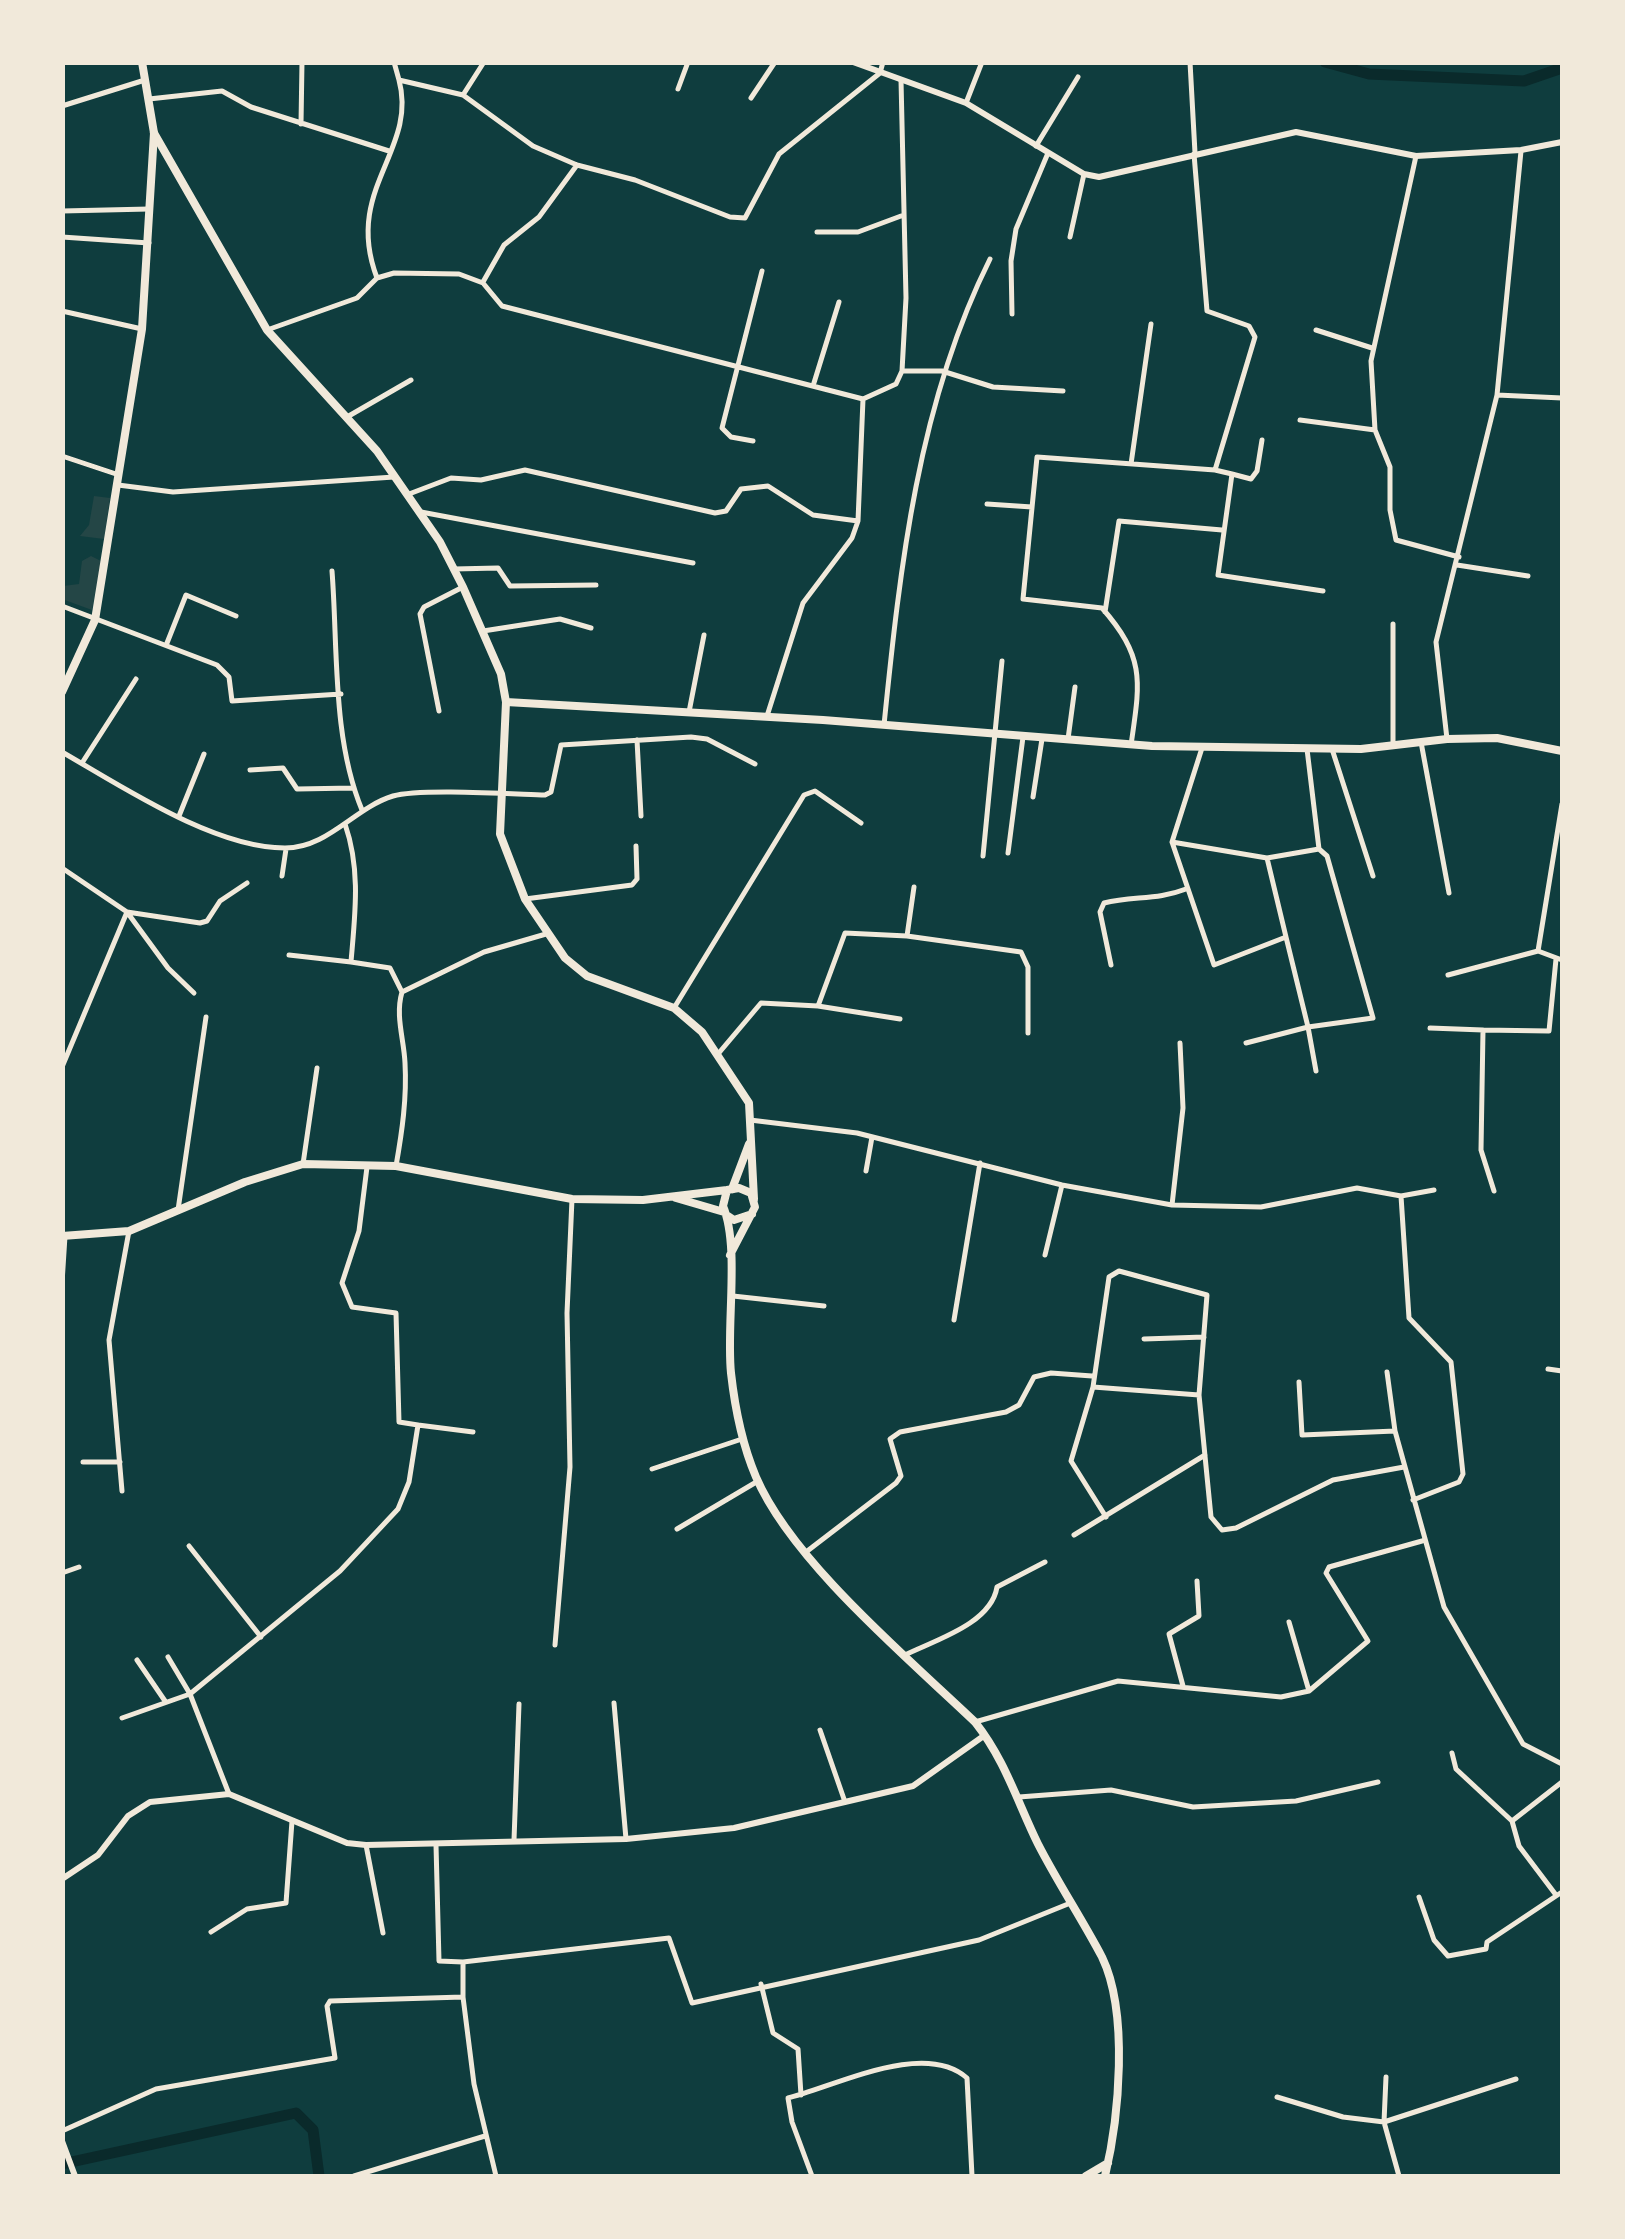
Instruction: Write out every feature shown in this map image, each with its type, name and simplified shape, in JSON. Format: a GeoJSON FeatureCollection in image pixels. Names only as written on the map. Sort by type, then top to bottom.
{"type":"FeatureCollection","features":[{"type":"Feature","properties":{"kind":"main road"},"geometry":{"type":"LineString","coordinates":[[62,692],[95,620],[142,329],[154,133],[142,62]]}},
{"type":"Feature","properties":{"kind":"main road"},"geometry":{"type":"LineString","coordinates":[[154,133],[267,330],[397,476],[463,587],[501,674],[506,702],[500,834],[524,899],[565,958],[587,976],[674,1008],[702,1032],[748,1103],[754,1198],[752,1214],[730,1254]]}},
{"type":"Feature","properties":{"kind":"main road"},"geometry":{"type":"LineString","coordinates":[[506,702],[766,716],[1131,745],[1332,749],[1447,738],[1497,738],[1562,751]]}},
{"type":"Feature","properties":{"kind":"main road"},"geometry":{"type":"LineString","coordinates":[[750,1140],[730,1190],[726,1214],[731,1372],[742,1439],[758,1481],[806,1552],[985,1735],[1019,1797],[1068,1904],[1102,1959],[1116,2005],[1116,2104],[1108,2171],[1086,2176]]}},
{"type":"Feature","properties":{"kind":"main road"},"geometry":{"type":"LineString","coordinates":[[64,1236],[130,1230],[245,1182],[303,1164],[396,1166],[572,1199],[672,1197],[730,1190],[751,1192],[754,1198]]}},
{"type":"Feature","properties":{"kind":"main road"},"geometry":{"type":"LineString","coordinates":[[672,1197],[734,1220],[752,1214]]}},
{"type":"Feature","properties":{"kind":"street"},"geometry":{"type":"LineString","coordinates":[[301,124],[302,62]]}},
{"type":"Feature","properties":{"kind":"street"},"geometry":{"type":"LineString","coordinates":[[463,96],[484,62]]}},
{"type":"Feature","properties":{"kind":"street"},"geometry":{"type":"LineString","coordinates":[[678,89],[688,62]]}},
{"type":"Feature","properties":{"kind":"street"},"geometry":{"type":"LineString","coordinates":[[751,98],[775,62]]}},
{"type":"Feature","properties":{"kind":"street"},"geometry":{"type":"LineString","coordinates":[[853,62],[966,103],[1084,174],[1099,177],[1296,132],[1416,156],[1521,150],[1562,142]]}},
{"type":"Feature","properties":{"kind":"street"},"geometry":{"type":"LineString","coordinates":[[399,80],[463,96],[533,146],[577,166],[635,180],[730,217],[745,218],[779,154],[880,73],[883,62]]}},
{"type":"Feature","properties":{"kind":"street"},"geometry":{"type":"LineString","coordinates":[[966,103],[982,62]]}},
{"type":"Feature","properties":{"kind":"street"},"geometry":{"type":"LineString","coordinates":[[1190,62],[1206,311],[1249,326],[1255,337],[1216,470]]}},
{"type":"Feature","properties":{"kind":"street"},"geometry":{"type":"LineString","coordinates":[[377,278],[366,214],[400,130],[404,100],[394,64]]}},
{"type":"Feature","properties":{"kind":"street"},"geometry":{"type":"LineString","coordinates":[[1036,146],[1078,78]]}},
{"type":"Feature","properties":{"kind":"street"},"geometry":{"type":"LineString","coordinates":[[62,106],[145,80]]}},
{"type":"Feature","properties":{"kind":"street"},"geometry":{"type":"LineString","coordinates":[[267,330],[357,298],[377,278],[394,272],[440,272],[483,283],[502,306],[863,399],[896,384],[902,371],[906,298],[901,216],[901,80]]}},
{"type":"Feature","properties":{"kind":"street"},"geometry":{"type":"LineString","coordinates":[[149,100],[222,92],[301,124],[389,151]]}},
{"type":"Feature","properties":{"kind":"street"},"geometry":{"type":"LineString","coordinates":[[1447,738],[1435,652],[1496,395],[1521,150]]}},
{"type":"Feature","properties":{"kind":"street"},"geometry":{"type":"LineString","coordinates":[[1012,314],[1011,261],[1016,229],[1048,153]]}},
{"type":"Feature","properties":{"kind":"street"},"geometry":{"type":"LineString","coordinates":[[1416,156],[1372,348],[1375,430],[1390,467],[1390,510],[1396,540],[1459,556]]}},
{"type":"Feature","properties":{"kind":"street"},"geometry":{"type":"LineString","coordinates":[[483,283],[504,245],[540,218],[577,166]]}},
{"type":"Feature","properties":{"kind":"street"},"geometry":{"type":"LineString","coordinates":[[1070,237],[1084,174]]}},
{"type":"Feature","properties":{"kind":"street"},"geometry":{"type":"LineString","coordinates":[[62,211],[152,208]]}},
{"type":"Feature","properties":{"kind":"street"},"geometry":{"type":"LineString","coordinates":[[817,232],[858,232],[901,216]]}},
{"type":"Feature","properties":{"kind":"street"},"geometry":{"type":"LineString","coordinates":[[62,237],[150,243]]}},
{"type":"Feature","properties":{"kind":"street"},"geometry":{"type":"LineString","coordinates":[[884,725],[898,586],[942,372],[990,259]]}},
{"type":"Feature","properties":{"kind":"street"},"geometry":{"type":"LineString","coordinates":[[753,440],[731,437],[722,428],[762,271]]}},
{"type":"Feature","properties":{"kind":"street"},"geometry":{"type":"LineString","coordinates":[[813,386],[839,302]]}},
{"type":"Feature","properties":{"kind":"street"},"geometry":{"type":"LineString","coordinates":[[62,310],[142,329]]}},
{"type":"Feature","properties":{"kind":"street"},"geometry":{"type":"LineString","coordinates":[[1131,464],[1151,324]]}},
{"type":"Feature","properties":{"kind":"street"},"geometry":{"type":"LineString","coordinates":[[1316,330],[1372,348]]}},
{"type":"Feature","properties":{"kind":"street"},"geometry":{"type":"LineString","coordinates":[[902,371],[942,372],[993,386],[1063,392]]}},
{"type":"Feature","properties":{"kind":"street"},"geometry":{"type":"LineString","coordinates":[[347,417],[411,380]]}},
{"type":"Feature","properties":{"kind":"street"},"geometry":{"type":"LineString","coordinates":[[1496,395],[1562,398]]}},
{"type":"Feature","properties":{"kind":"street"},"geometry":{"type":"LineString","coordinates":[[766,716],[804,602],[852,538],[858,521],[863,399]]}},
{"type":"Feature","properties":{"kind":"street"},"geometry":{"type":"LineString","coordinates":[[1300,420],[1375,430]]}},
{"type":"Feature","properties":{"kind":"street"},"geometry":{"type":"LineString","coordinates":[[1131,745],[1138,664],[1132,644],[1105,612],[1090,605],[1024,599],[1037,456],[1216,470],[1251,478],[1258,470],[1262,440]]}},
{"type":"Feature","properties":{"kind":"street"},"geometry":{"type":"LineString","coordinates":[[62,456],[119,480],[173,492],[397,476]]}},
{"type":"Feature","properties":{"kind":"street"},"geometry":{"type":"LineString","coordinates":[[409,494],[452,478],[481,480],[525,470],[715,514],[726,511],[741,488],[768,486],[813,515],[858,521]]}},
{"type":"Feature","properties":{"kind":"street"},"geometry":{"type":"LineString","coordinates":[[1232,474],[1217,570],[1222,577],[1323,591]]}},
{"type":"Feature","properties":{"kind":"street"},"geometry":{"type":"LineString","coordinates":[[987,504],[1032,506]]}},
{"type":"Feature","properties":{"kind":"street"},"geometry":{"type":"LineString","coordinates":[[421,512],[693,563]]}},
{"type":"Feature","properties":{"kind":"street"},"geometry":{"type":"LineString","coordinates":[[1105,612],[1119,521],[1223,530]]}},
{"type":"Feature","properties":{"kind":"street"},"geometry":{"type":"LineString","coordinates":[[1457,565],[1528,576]]}},
{"type":"Feature","properties":{"kind":"street"},"geometry":{"type":"LineString","coordinates":[[454,569],[498,568],[510,586],[596,586]]}},
{"type":"Feature","properties":{"kind":"street"},"geometry":{"type":"LineString","coordinates":[[332,571],[341,694],[353,788],[362,810]]}},
{"type":"Feature","properties":{"kind":"street"},"geometry":{"type":"LineString","coordinates":[[439,711],[420,614],[424,607],[463,587]]}},
{"type":"Feature","properties":{"kind":"street"},"geometry":{"type":"LineString","coordinates":[[167,644],[186,595],[236,616]]}},
{"type":"Feature","properties":{"kind":"street"},"geometry":{"type":"LineString","coordinates":[[62,606],[224,669],[232,701],[341,694]]}},
{"type":"Feature","properties":{"kind":"street"},"geometry":{"type":"LineString","coordinates":[[482,631],[560,619],[591,628]]}},
{"type":"Feature","properties":{"kind":"street"},"geometry":{"type":"LineString","coordinates":[[1393,624],[1393,745]]}},
{"type":"Feature","properties":{"kind":"street"},"geometry":{"type":"LineString","coordinates":[[689,712],[704,635]]}},
{"type":"Feature","properties":{"kind":"street"},"geometry":{"type":"LineString","coordinates":[[983,856],[1002,661]]}},
{"type":"Feature","properties":{"kind":"street"},"geometry":{"type":"LineString","coordinates":[[82,763],[136,679]]}},
{"type":"Feature","properties":{"kind":"street"},"geometry":{"type":"LineString","coordinates":[[1068,741],[1074,688]]}},
{"type":"Feature","properties":{"kind":"street"},"geometry":{"type":"LineString","coordinates":[[1008,853],[1023,737]]}},
{"type":"Feature","properties":{"kind":"street"},"geometry":{"type":"LineString","coordinates":[[62,752],[179,816],[249,843],[286,848],[320,840],[362,810],[400,794],[551,792],[560,745],[708,739],[755,764]]}},
{"type":"Feature","properties":{"kind":"street"},"geometry":{"type":"LineString","coordinates":[[1033,798],[1042,739]]}},
{"type":"Feature","properties":{"kind":"street"},"geometry":{"type":"LineString","coordinates":[[637,740],[642,816]]}},
{"type":"Feature","properties":{"kind":"street"},"geometry":{"type":"LineString","coordinates":[[1421,742],[1449,893]]}},
{"type":"Feature","properties":{"kind":"street"},"geometry":{"type":"LineString","coordinates":[[1203,745],[1172,842],[1214,964],[1286,937]]}},
{"type":"Feature","properties":{"kind":"street"},"geometry":{"type":"LineString","coordinates":[[1246,1043],[1308,1027],[1373,1018],[1327,856],[1319,849],[1307,749]]}},
{"type":"Feature","properties":{"kind":"street"},"geometry":{"type":"LineString","coordinates":[[1332,749],[1373,876]]}},
{"type":"Feature","properties":{"kind":"street"},"geometry":{"type":"LineString","coordinates":[[179,816],[204,754]]}},
{"type":"Feature","properties":{"kind":"street"},"geometry":{"type":"LineString","coordinates":[[250,770],[283,768],[297,789],[353,788]]}},
{"type":"Feature","properties":{"kind":"street"},"geometry":{"type":"LineString","coordinates":[[674,1008],[804,795],[816,792],[861,823]]}},
{"type":"Feature","properties":{"kind":"street"},"geometry":{"type":"LineString","coordinates":[[1538,951],[1562,804]]}},
{"type":"Feature","properties":{"kind":"street"},"geometry":{"type":"LineString","coordinates":[[345,823],[355,854],[357,890],[351,962]]}},
{"type":"Feature","properties":{"kind":"street"},"geometry":{"type":"LineString","coordinates":[[1172,842],[1267,858],[1319,849]]}},
{"type":"Feature","properties":{"kind":"street"},"geometry":{"type":"LineString","coordinates":[[524,899],[632,884],[637,878],[636,846]]}},
{"type":"Feature","properties":{"kind":"street"},"geometry":{"type":"LineString","coordinates":[[282,876],[286,848]]}},
{"type":"Feature","properties":{"kind":"street"},"geometry":{"type":"LineString","coordinates":[[1267,858],[1316,1070]]}},
{"type":"Feature","properties":{"kind":"street"},"geometry":{"type":"LineString","coordinates":[[62,868],[126,912],[168,968],[194,993]]}},
{"type":"Feature","properties":{"kind":"street"},"geometry":{"type":"LineString","coordinates":[[126,912],[200,923],[207,921],[220,901],[247,884]]}},
{"type":"Feature","properties":{"kind":"street"},"geometry":{"type":"LineString","coordinates":[[907,936],[914,886]]}},
{"type":"Feature","properties":{"kind":"street"},"geometry":{"type":"LineString","coordinates":[[1111,965],[1100,912],[1104,904],[1130,896],[1161,899],[1186,889]]}},
{"type":"Feature","properties":{"kind":"street"},"geometry":{"type":"LineString","coordinates":[[62,1067],[126,912]]}},
{"type":"Feature","properties":{"kind":"street"},"geometry":{"type":"LineString","coordinates":[[402,992],[484,952],[546,934]]}},
{"type":"Feature","properties":{"kind":"street"},"geometry":{"type":"LineString","coordinates":[[818,1006],[845,934],[907,936],[1021,952],[1028,967],[1028,1033]]}},
{"type":"Feature","properties":{"kind":"street"},"geometry":{"type":"LineString","coordinates":[[1430,1028],[1548,1032],[1560,959],[1538,951],[1448,975]]}},
{"type":"Feature","properties":{"kind":"street"},"geometry":{"type":"LineString","coordinates":[[289,955],[390,968],[402,992],[398,1007],[406,1063],[404,1120],[396,1166]]}},
{"type":"Feature","properties":{"kind":"street"},"geometry":{"type":"LineString","coordinates":[[718,1054],[761,1003],[818,1006],[900,1020]]}},
{"type":"Feature","properties":{"kind":"street"},"geometry":{"type":"LineString","coordinates":[[178,1213],[206,1017]]}},
{"type":"Feature","properties":{"kind":"street"},"geometry":{"type":"LineString","coordinates":[[1483,1030],[1481,1150],[1494,1191]]}},
{"type":"Feature","properties":{"kind":"street"},"geometry":{"type":"LineString","coordinates":[[1172,1205],[1183,1108],[1180,1043]]}},
{"type":"Feature","properties":{"kind":"street"},"geometry":{"type":"LineString","coordinates":[[303,1164],[317,1068]]}},
{"type":"Feature","properties":{"kind":"street"},"geometry":{"type":"LineString","coordinates":[[750,1120],[872,1137],[1062,1185],[1172,1205],[1261,1207],[1358,1188],[1401,1196],[1434,1190]]}},
{"type":"Feature","properties":{"kind":"street"},"geometry":{"type":"LineString","coordinates":[[866,1171],[872,1137]]}},
{"type":"Feature","properties":{"kind":"street"},"geometry":{"type":"LineString","coordinates":[[954,1320],[980,1163]]}},
{"type":"Feature","properties":{"kind":"street"},"geometry":{"type":"LineString","coordinates":[[367,1167],[358,1231],[342,1283],[352,1306],[396,1312],[399,1422],[473,1432]]}},
{"type":"Feature","properties":{"kind":"street"},"geometry":{"type":"LineString","coordinates":[[1045,1255],[1062,1185]]}},
{"type":"Feature","properties":{"kind":"street"},"geometry":{"type":"LineString","coordinates":[[1401,1196],[1409,1318],[1451,1362],[1463,1474],[1459,1482],[1414,1500]]}},
{"type":"Feature","properties":{"kind":"street"},"geometry":{"type":"LineString","coordinates":[[554,1645],[570,1467],[566,1314],[572,1199]]}},
{"type":"Feature","properties":{"kind":"street"},"geometry":{"type":"LineString","coordinates":[[122,1491],[109,1340],[130,1230]]}},
{"type":"Feature","properties":{"kind":"street"},"geometry":{"type":"LineString","coordinates":[[62,1284],[64,1236]]}},
{"type":"Feature","properties":{"kind":"street"},"geometry":{"type":"LineString","coordinates":[[1106,1517],[1071,1461],[1093,1387],[1112,1273],[1119,1271],[1202,1291],[1208,1304],[1199,1395],[1212,1517],[1222,1530],[1236,1528],[1333,1480],[1404,1466]]}},
{"type":"Feature","properties":{"kind":"street"},"geometry":{"type":"LineString","coordinates":[[729,1296],[824,1306]]}},
{"type":"Feature","properties":{"kind":"street"},"geometry":{"type":"LineString","coordinates":[[1144,1339],[1204,1337]]}},
{"type":"Feature","properties":{"kind":"street"},"geometry":{"type":"LineString","coordinates":[[1548,1369],[1562,1370]]}},
{"type":"Feature","properties":{"kind":"street"},"geometry":{"type":"LineString","coordinates":[[1387,1372],[1395,1431],[1422,1540],[1444,1607],[1523,1744],[1562,1764]]}},
{"type":"Feature","properties":{"kind":"street"},"geometry":{"type":"LineString","coordinates":[[806,1552],[896,1484],[901,1476],[890,1439],[900,1432],[1006,1412],[1020,1406],[1034,1377],[1051,1373],[1092,1376]]}},
{"type":"Feature","properties":{"kind":"street"},"geometry":{"type":"LineString","coordinates":[[1299,1382],[1302,1435],[1395,1431]]}},
{"type":"Feature","properties":{"kind":"street"},"geometry":{"type":"LineString","coordinates":[[1093,1387],[1199,1395]]}},
{"type":"Feature","properties":{"kind":"street"},"geometry":{"type":"LineString","coordinates":[[122,1718],[190,1694],[340,1571],[398,1509],[408,1482],[418,1425]]}},
{"type":"Feature","properties":{"kind":"street"},"geometry":{"type":"LineString","coordinates":[[652,1469],[742,1439]]}},
{"type":"Feature","properties":{"kind":"street"},"geometry":{"type":"LineString","coordinates":[[1074,1535],[1205,1455]]}},
{"type":"Feature","properties":{"kind":"street"},"geometry":{"type":"LineString","coordinates":[[82,1462],[121,1462]]}},
{"type":"Feature","properties":{"kind":"street"},"geometry":{"type":"LineString","coordinates":[[676,1529],[758,1481]]}},
{"type":"Feature","properties":{"kind":"street"},"geometry":{"type":"LineString","coordinates":[[975,1722],[1118,1680],[1281,1697],[1309,1691],[1368,1642],[1326,1572],[1329,1567],[1422,1540]]}},
{"type":"Feature","properties":{"kind":"street"},"geometry":{"type":"LineString","coordinates":[[189,1546],[262,1636]]}},
{"type":"Feature","properties":{"kind":"street"},"geometry":{"type":"LineString","coordinates":[[905,1655],[980,1616],[995,1600],[998,1588],[1044,1562]]}},
{"type":"Feature","properties":{"kind":"street"},"geometry":{"type":"LineString","coordinates":[[62,1573],[79,1567]]}},
{"type":"Feature","properties":{"kind":"street"},"geometry":{"type":"LineString","coordinates":[[1183,1686],[1169,1634],[1199,1616],[1197,1580]]}},
{"type":"Feature","properties":{"kind":"street"},"geometry":{"type":"LineString","coordinates":[[1289,1622],[1309,1691]]}},
{"type":"Feature","properties":{"kind":"street"},"geometry":{"type":"LineString","coordinates":[[168,1657],[190,1694],[229,1794]]}},
{"type":"Feature","properties":{"kind":"street"},"geometry":{"type":"LineString","coordinates":[[138,1660],[165,1701]]}},
{"type":"Feature","properties":{"kind":"street"},"geometry":{"type":"LineString","coordinates":[[614,1703],[626,1839]]}},
{"type":"Feature","properties":{"kind":"street"},"geometry":{"type":"LineString","coordinates":[[514,1842],[519,1704]]}},
{"type":"Feature","properties":{"kind":"street"},"geometry":{"type":"LineString","coordinates":[[820,1730],[846,1804]]}},
{"type":"Feature","properties":{"kind":"street"},"geometry":{"type":"LineString","coordinates":[[62,1879],[98,1855],[128,1816],[150,1802],[229,1794],[366,1846],[626,1839],[734,1828],[912,1786],[985,1735]]}},
{"type":"Feature","properties":{"kind":"street"},"geometry":{"type":"LineString","coordinates":[[1420,1897],[1434,1940],[1448,1956],[1486,1949],[1487,1942],[1560,1894],[1518,1846],[1512,1821],[1456,1769],[1452,1753]]}},
{"type":"Feature","properties":{"kind":"street"},"geometry":{"type":"LineString","coordinates":[[1019,1797],[1111,1790],[1193,1807],[1296,1800],[1378,1782]]}},
{"type":"Feature","properties":{"kind":"street"},"geometry":{"type":"LineString","coordinates":[[1512,1821],[1562,1782]]}},
{"type":"Feature","properties":{"kind":"street"},"geometry":{"type":"LineString","coordinates":[[211,1932],[247,1909],[286,1904],[292,1821]]}},
{"type":"Feature","properties":{"kind":"street"},"geometry":{"type":"LineString","coordinates":[[366,1846],[383,1933]]}},
{"type":"Feature","properties":{"kind":"street"},"geometry":{"type":"LineString","coordinates":[[436,1846],[439,1960],[463,1962],[670,1938],[692,2003],[761,1984],[979,1940],[1068,1904]]}},
{"type":"Feature","properties":{"kind":"street"},"geometry":{"type":"LineString","coordinates":[[463,1962],[463,1997],[496,2176]]}},
{"type":"Feature","properties":{"kind":"street"},"geometry":{"type":"LineString","coordinates":[[761,1984],[773,2033],[798,2048],[801,2094]]}},
{"type":"Feature","properties":{"kind":"street"},"geometry":{"type":"LineString","coordinates":[[62,2131],[156,2089],[336,2058],[327,2006],[330,2001],[463,1997]]}},
{"type":"Feature","properties":{"kind":"street"},"geometry":{"type":"LineString","coordinates":[[812,2176],[788,2098],[856,2075],[915,2062],[958,2070],[967,2078],[972,2176]]}},
{"type":"Feature","properties":{"kind":"street"},"geometry":{"type":"LineString","coordinates":[[1386,2077],[1384,2122],[1400,2176]]}},
{"type":"Feature","properties":{"kind":"street"},"geometry":{"type":"LineString","coordinates":[[1277,2097],[1344,2117],[1384,2122],[1516,2080]]}},
{"type":"Feature","properties":{"kind":"street"},"geometry":{"type":"LineString","coordinates":[[354,2176],[486,2136]]}},
{"type":"Feature","properties":{"kind":"street"},"geometry":{"type":"LineString","coordinates":[[62,2142],[75,2176]]}},
{"type":"Feature","properties":{"kind":"shaded area"},"geometry":{"type":"Polygon","coordinates":[[[94,496],[110,498],[104,539],[80,536],[89,525],[94,496]]]}},
{"type":"Feature","properties":{"kind":"shaded area"},"geometry":{"type":"Polygon","coordinates":[[[91,556],[101,561],[92,610],[62,599],[63,586],[79,584],[82,561],[91,556]]]}},
{"type":"Feature","properties":{"kind":"waterway"},"geometry":{"type":"LineString","coordinates":[[1325,62],[1369,74],[1524,81],[1562,68]]}},
{"type":"Feature","properties":{"kind":"waterway"},"geometry":{"type":"LineString","coordinates":[[62,2164],[296,2113],[313,2130],[319,2176]]}}]}
